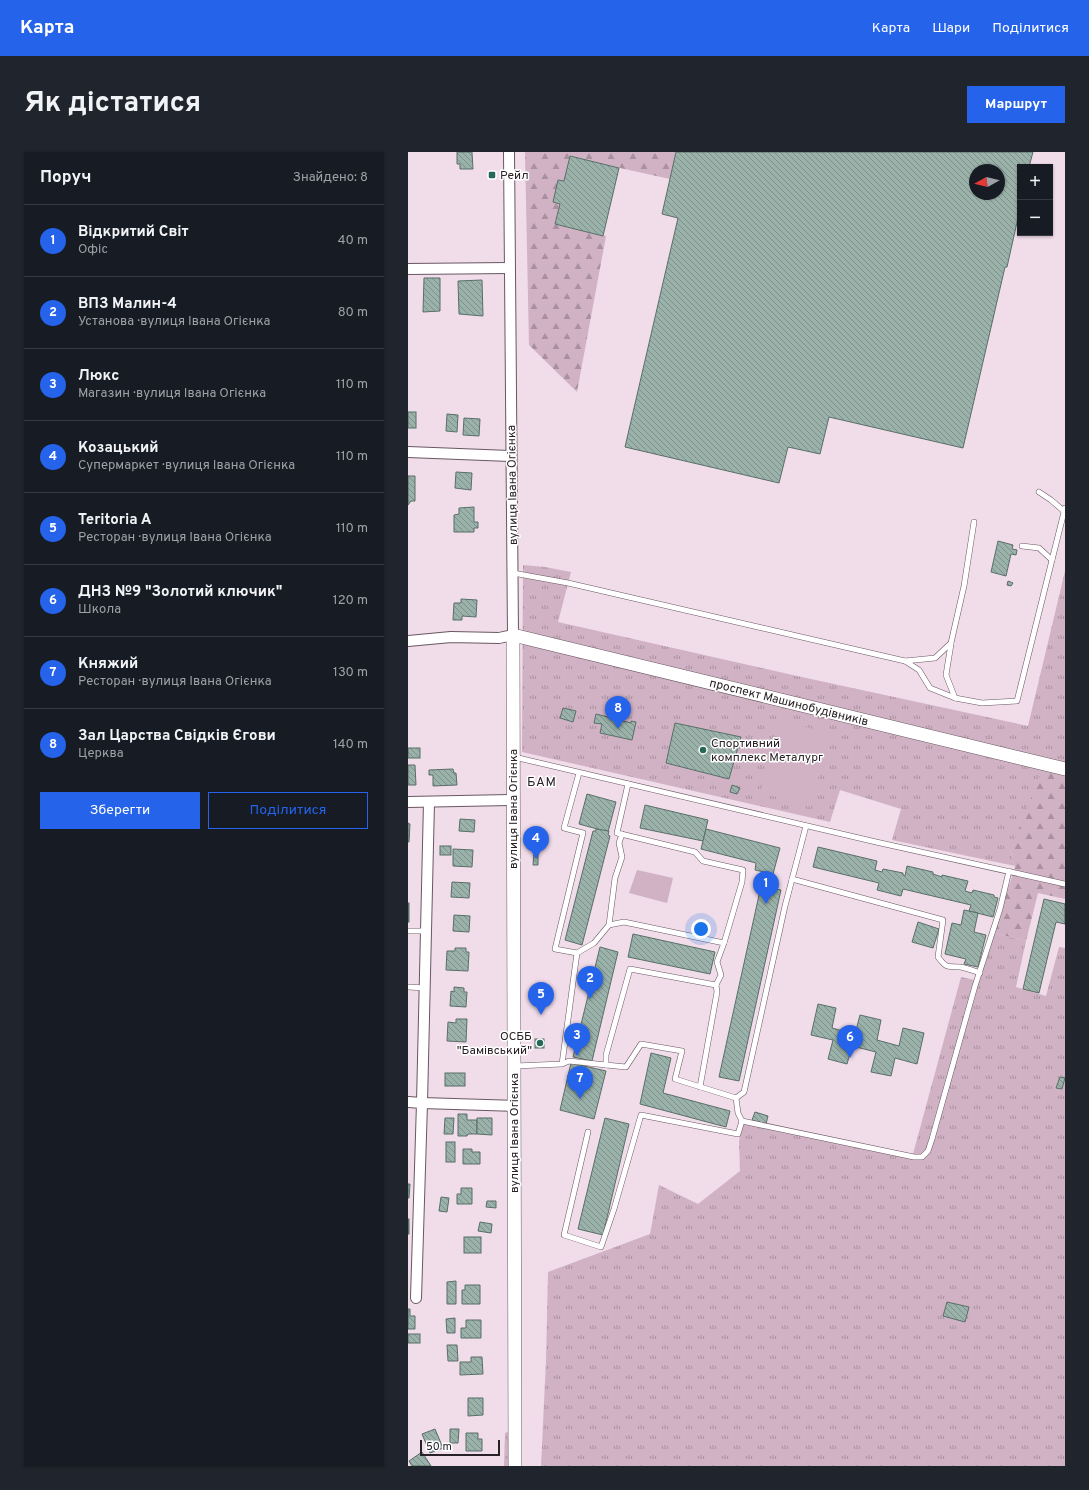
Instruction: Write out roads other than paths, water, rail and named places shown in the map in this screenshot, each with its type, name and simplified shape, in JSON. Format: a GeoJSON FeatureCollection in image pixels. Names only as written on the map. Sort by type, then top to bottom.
{"type":"FeatureCollection","features":[{"type":"Feature","properties":{"kind":"street","name":"вулиця Івана Огієнка"},"geometry":{"type":"LineString","coordinates":[[509,152],[513,573],[515,1466]]}},
{"type":"Feature","properties":{"kind":"street"},"geometry":{"type":"LineString","coordinates":[[408,269],[509,268]]}},
{"type":"Feature","properties":{"kind":"street"},"geometry":{"type":"LineString","coordinates":[[408,452],[511,456]]}},
{"type":"Feature","properties":{"kind":"street"},"geometry":{"type":"LineString","coordinates":[[408,641],[451,637],[499,638],[513,634]]}},
{"type":"Feature","properties":{"kind":"street","name":"проспект Машинобудівників"},"geometry":{"type":"LineString","coordinates":[[513,634],[1065,769]]}},
{"type":"Feature","properties":{"kind":"street"},"geometry":{"type":"LineString","coordinates":[[408,802],[513,800]]}},
{"type":"Feature","properties":{"kind":"street"},"geometry":{"type":"LineString","coordinates":[[416,1298],[429,802]]}},
{"type":"Feature","properties":{"kind":"street"},"geometry":{"type":"LineString","coordinates":[[408,1102],[514,1106]]}},
{"type":"Feature","properties":{"kind":"lane"},"geometry":{"type":"LineString","coordinates":[[905,661],[918,670],[930,688],[954,698],[982,704],[1017,701],[1065,511],[1039,492]]}},
{"type":"Feature","properties":{"kind":"lane"},"geometry":{"type":"LineString","coordinates":[[954,698],[946,675],[951,644],[964,586],[974,522]]}},
{"type":"Feature","properties":{"kind":"lane"},"geometry":{"type":"LineString","coordinates":[[1022,546],[1039,548],[1052,560]]}},
{"type":"Feature","properties":{"kind":"lane"},"geometry":{"type":"LineString","coordinates":[[513,573],[568,583],[905,661],[935,658],[951,644]]}},
{"type":"Feature","properties":{"kind":"lane"},"geometry":{"type":"LineString","coordinates":[[513,757],[806,826],[1065,884]]}},
{"type":"Feature","properties":{"kind":"lane"},"geometry":{"type":"LineString","coordinates":[[579,773],[564,828],[583,833],[555,948],[577,953],[594,943],[609,925],[615,878],[622,857],[620,843],[622,834]]}},
{"type":"Feature","properties":{"kind":"lane"},"geometry":{"type":"LineString","coordinates":[[628,784],[617,833],[695,852],[704,861],[743,870],[742,882],[717,962],[721,974],[716,985],[717,992],[700,1087]]}},
{"type":"Feature","properties":{"kind":"lane"},"geometry":{"type":"LineString","coordinates":[[736,1098],[744,1092],[784,906],[806,826]]}},
{"type":"Feature","properties":{"kind":"lane"},"geometry":{"type":"LineString","coordinates":[[742,1121],[914,1157],[922,1157],[928,1150],[932,1139],[1000,909],[1009,871]]}},
{"type":"Feature","properties":{"kind":"lane"},"geometry":{"type":"LineString","coordinates":[[792,879],[943,920],[938,957],[944,964],[952,968],[960,967],[980,973]]}},
{"type":"Feature","properties":{"kind":"lane"},"geometry":{"type":"LineString","coordinates":[[609,925],[624,922],[724,943]]}},
{"type":"Feature","properties":{"kind":"lane"},"geometry":{"type":"LineString","coordinates":[[408,931],[426,931]]}},
{"type":"Feature","properties":{"kind":"lane"},"geometry":{"type":"LineString","coordinates":[[562,1064],[577,953]]}},
{"type":"Feature","properties":{"kind":"lane"},"geometry":{"type":"LineString","coordinates":[[606,1065],[606,1056],[630,968],[716,985]]}},
{"type":"Feature","properties":{"kind":"lane"},"geometry":{"type":"LineString","coordinates":[[408,988],[425,988]]}},
{"type":"Feature","properties":{"kind":"lane"},"geometry":{"type":"LineString","coordinates":[[514,1066],[562,1064],[569,1061],[626,1067],[641,1044],[682,1051],[675,1079],[736,1098]]}},
{"type":"Feature","properties":{"kind":"lane"},"geometry":{"type":"LineString","coordinates":[[588,1132],[564,1236],[602,1248],[641,1115],[738,1134],[742,1121],[738,1113],[736,1098]]}},
{"type":"Feature","properties":{"kind":"place","name":"Рейл"},"geometry":{"type":"Point","coordinates":[492,175]}},
{"type":"Feature","properties":{"kind":"place","name":"Зал Царства Свідків Єгови"},"geometry":{"type":"Point","coordinates":[618,729]}},
{"type":"Feature","properties":{"kind":"place","name":"Спортивний комплекс Металург"},"geometry":{"type":"Point","coordinates":[703,750]}},
{"type":"Feature","properties":{"kind":"place","name":"Козацький"},"geometry":{"type":"Point","coordinates":[536,859]}},
{"type":"Feature","properties":{"kind":"place","name":"Відкритий Світ"},"geometry":{"type":"Point","coordinates":[766,904]}},
{"type":"Feature","properties":{"kind":"place","name":"ВПЗ Малин-4"},"geometry":{"type":"Point","coordinates":[590,999]}},
{"type":"Feature","properties":{"kind":"place","name":"Teritoria A"},"geometry":{"type":"Point","coordinates":[541,1015]}},
{"type":"Feature","properties":{"kind":"place","name":"ОСББ \"Бамівський\""},"geometry":{"type":"Point","coordinates":[540,1043]}},
{"type":"Feature","properties":{"kind":"place","name":"Люкс"},"geometry":{"type":"Point","coordinates":[577,1056]}},
{"type":"Feature","properties":{"kind":"place","name":"ДНЗ №9 \"Золотий ключик\""},"geometry":{"type":"Point","coordinates":[850,1058]}},
{"type":"Feature","properties":{"kind":"place","name":"Княжий"},"geometry":{"type":"Point","coordinates":[580,1099]}},
{"type":"Feature","properties":{"kind":"district","name":"БАМ"},"geometry":{"type":"Point","coordinates":[542,781]}}]}
